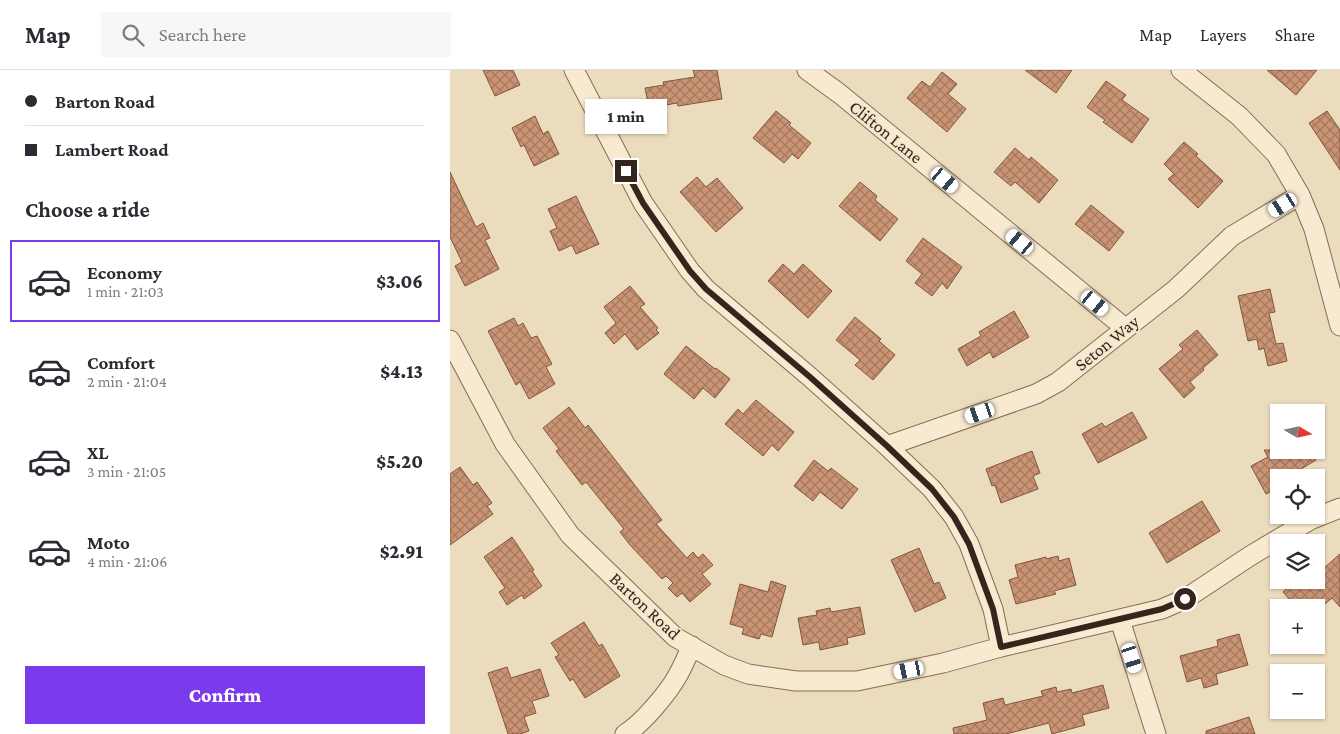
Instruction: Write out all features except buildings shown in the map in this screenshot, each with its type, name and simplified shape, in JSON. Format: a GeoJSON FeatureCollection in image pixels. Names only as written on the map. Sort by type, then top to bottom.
{"type":"FeatureCollection","features":[{"type":"Feature","properties":{"kind":"street","name":"Clifton Lane"},"geometry":{"type":"LineString","coordinates":[[807,70],[840,94],[1126,328]]}},
{"type":"Feature","properties":{"kind":"street"},"geometry":{"type":"LineString","coordinates":[[1181,70],[1239,116],[1276,154],[1300,195],[1314,229],[1340,326]]}},
{"type":"Feature","properties":{"kind":"street"},"geometry":{"type":"LineString","coordinates":[[580,72],[643,203],[690,271],[706,289],[810,377],[887,446],[932,489],[954,517],[969,544],[993,609],[1001,647]]}},
{"type":"Feature","properties":{"kind":"street","name":"Seton Way"},"geometry":{"type":"LineString","coordinates":[[887,446],[1036,394],[1058,382],[1176,289],[1232,236],[1300,195]]}},
{"type":"Feature","properties":{"kind":"street","name":"Barton Road"},"geometry":{"type":"LineString","coordinates":[[450,340],[504,444],[570,535],[675,637],[724,665],[748,674],[796,681],[857,681],[943,663],[1001,647],[1162,609],[1185,599],[1250,556],[1310,520],[1340,508]]}},
{"type":"Feature","properties":{"kind":"street"},"geometry":{"type":"LineString","coordinates":[[1120,620],[1156,734]]}},
{"type":"Feature","properties":{"kind":"street"},"geometry":{"type":"LineString","coordinates":[[625,734],[634,729],[656,705],[678,676],[692,646]]}},
{"type":"Feature","properties":{"kind":"route"},"geometry":{"type":"LineString","coordinates":[[626,171],[643,203],[690,271],[706,289],[810,377],[932,489],[954,517],[969,544],[993,609],[1001,647],[1120,620],[1162,609],[1185,599]]}}]}
